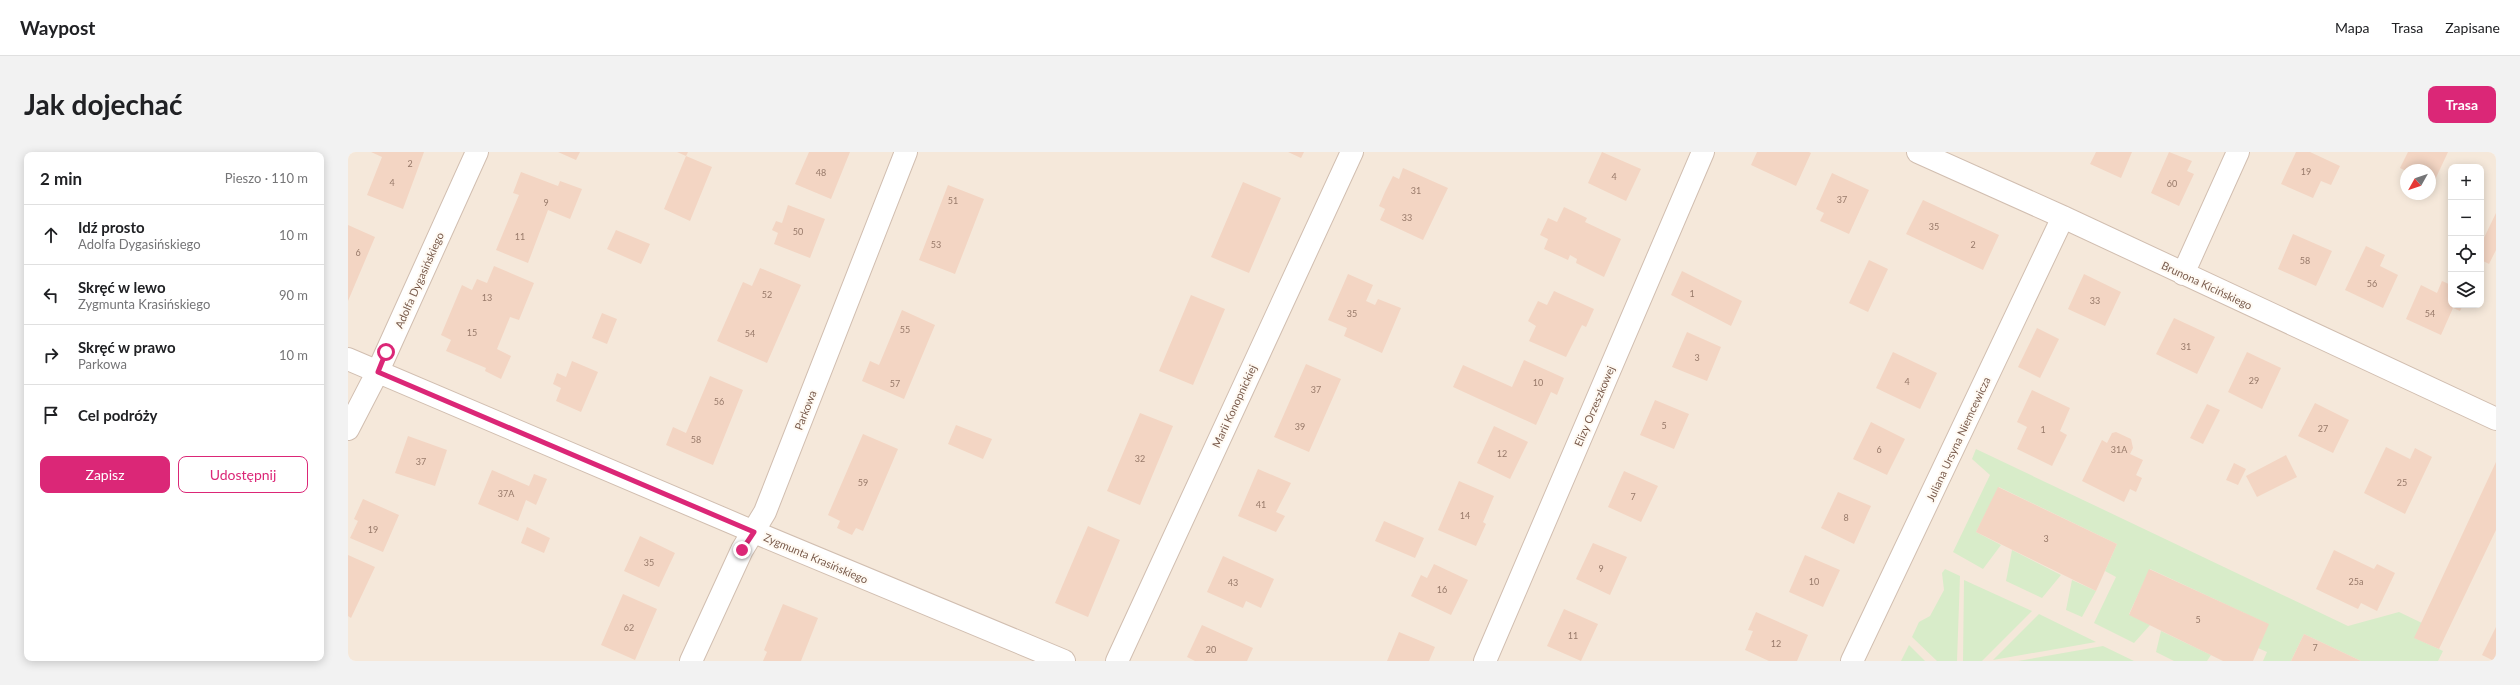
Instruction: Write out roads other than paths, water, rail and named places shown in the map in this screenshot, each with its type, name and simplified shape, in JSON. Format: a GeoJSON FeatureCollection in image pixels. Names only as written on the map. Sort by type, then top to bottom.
{"type":"FeatureCollection","features":[{"type":"Feature","properties":{"kind":"street","name":"Adolfa Dygasińskiego"},"geometry":{"type":"LineString","coordinates":[[348,429],[378,372],[477,152]]}},
{"type":"Feature","properties":{"kind":"street","name":"Parkowa"},"geometry":{"type":"LineString","coordinates":[[691,661],[742,550],[765,512],[906,152]]}},
{"type":"Feature","properties":{"kind":"street","name":"Marii Konopnickiej"},"geometry":{"type":"LineString","coordinates":[[1117,661],[1352,152]]}},
{"type":"Feature","properties":{"kind":"street","name":"Elizy Orzeszkowej"},"geometry":{"type":"LineString","coordinates":[[1485,661],[1703,152]]}},
{"type":"Feature","properties":{"kind":"street","name":"Brunona Kicińskiego"},"geometry":{"type":"LineString","coordinates":[[1918,152],[2063,217],[2496,419]]}},
{"type":"Feature","properties":{"kind":"street"},"geometry":{"type":"LineString","coordinates":[[2183,274],[2238,152]]}},
{"type":"Feature","properties":{"kind":"street","name":"Juliana Ursyna Niemcewicza"},"geometry":{"type":"LineString","coordinates":[[1852,661],[2063,217]]}},
{"type":"Feature","properties":{"kind":"street","name":"Zygmunta Krasińskiego"},"geometry":{"type":"LineString","coordinates":[[348,359],[754,532],[1064,661]]}}]}
